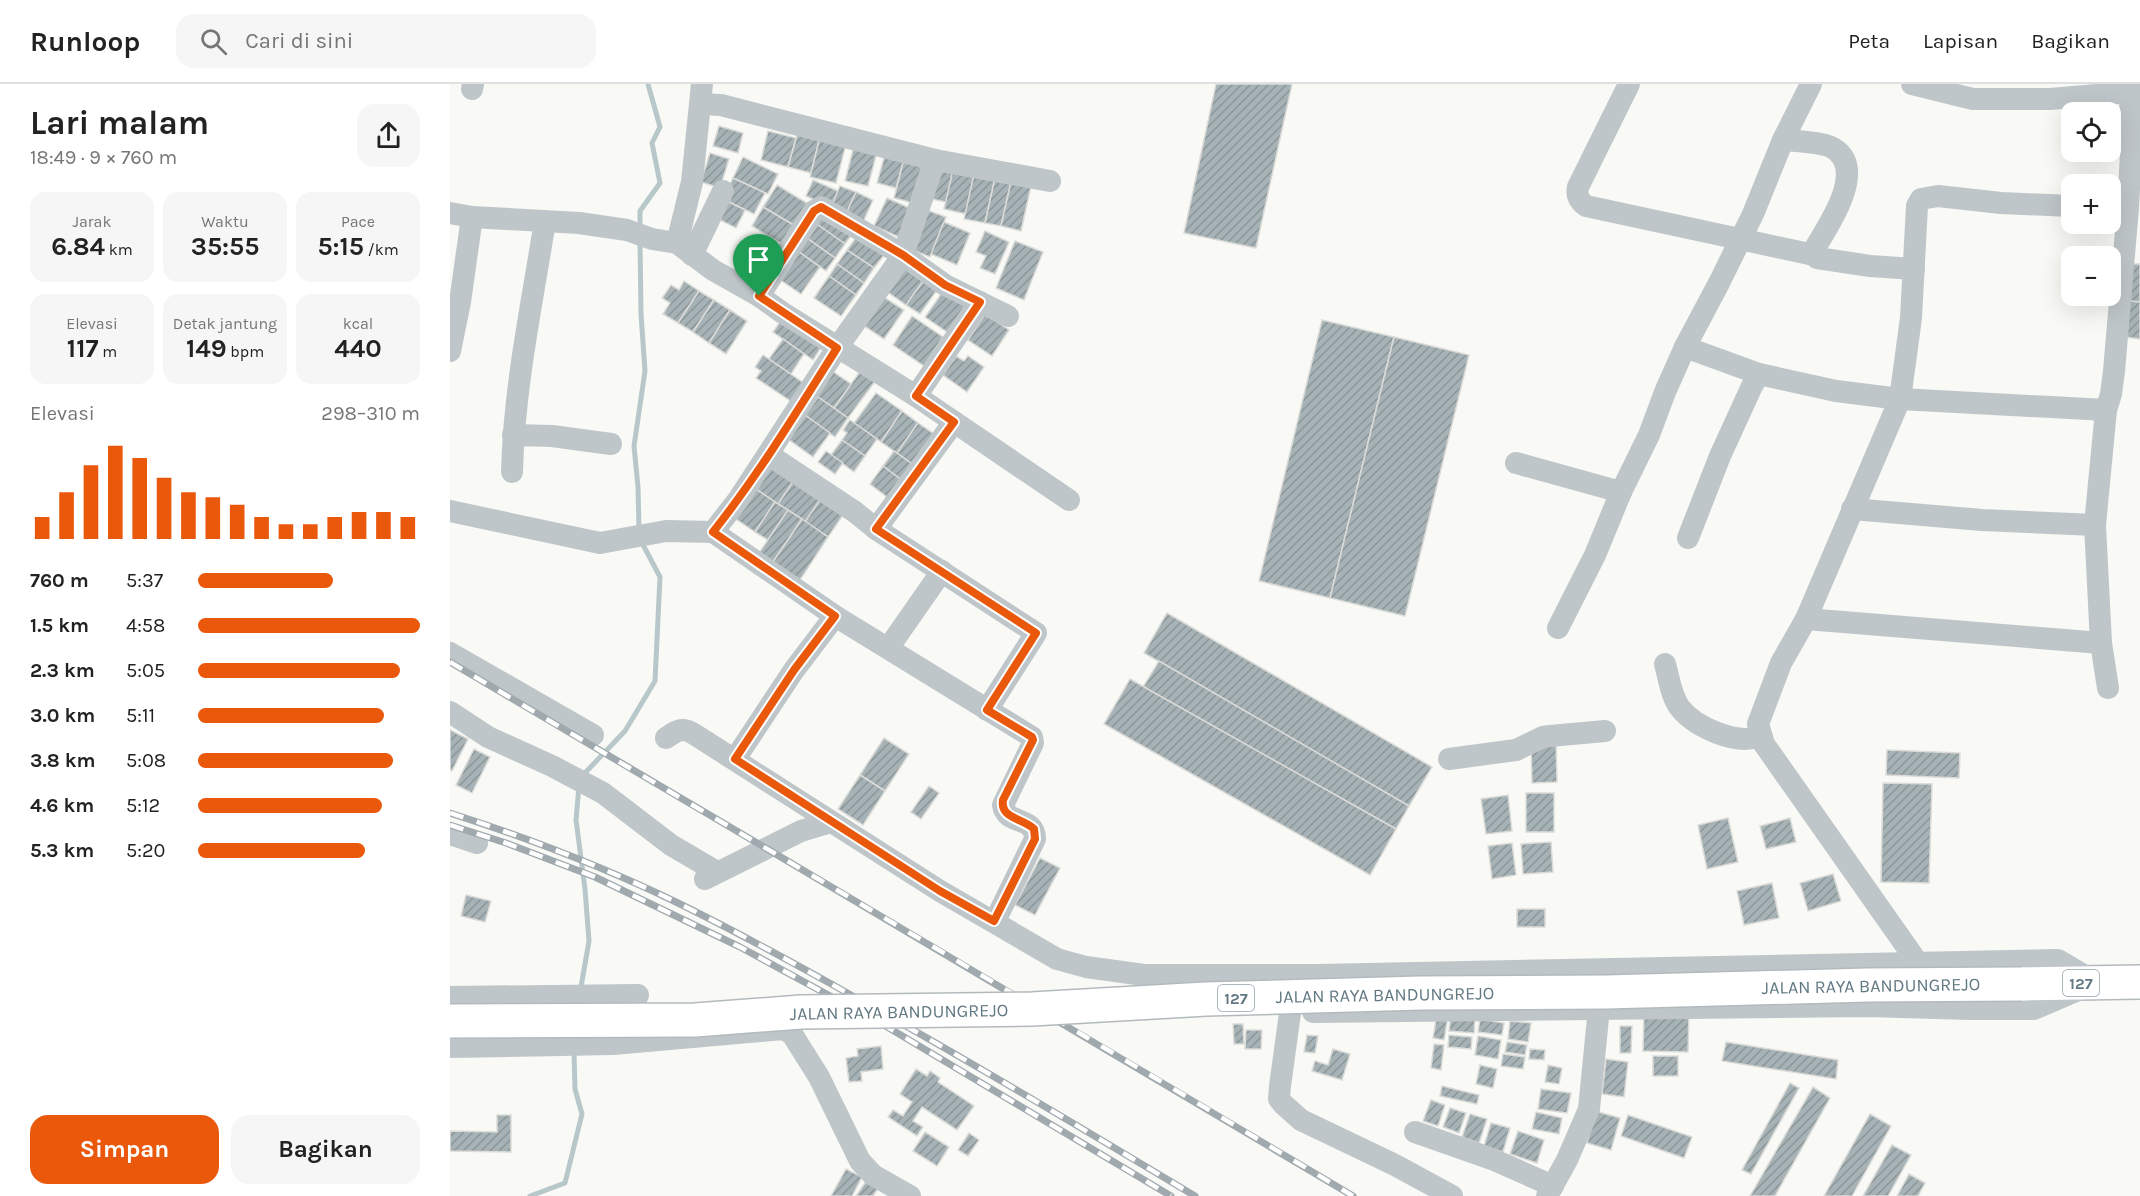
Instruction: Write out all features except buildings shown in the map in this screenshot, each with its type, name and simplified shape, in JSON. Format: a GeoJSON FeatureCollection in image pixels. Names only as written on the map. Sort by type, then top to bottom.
{"type":"FeatureCollection","features":[{"type":"Feature","properties":{"kind":"main road","name":"JALAN RAYA BANDUNGREJO"},"geometry":{"type":"LineString","coordinates":[[450,1021],[672,1020],[801,1012],[1032,1009],[1206,999],[1421,993],[1606,992],[1868,985],[2140,982]]}},
{"type":"Feature","properties":{"kind":"street"},"geometry":{"type":"LineString","coordinates":[[1629,84],[1578,187],[1579,199],[1586,206],[1814,255],[1824,260],[1914,269]]}},
{"type":"Feature","properties":{"kind":"street"},"geometry":{"type":"LineString","coordinates":[[1558,628],[1595,555],[1621,492],[1649,435],[1685,347],[1753,214],[1783,140],[1811,84]]}},
{"type":"Feature","properties":{"kind":"street"},"geometry":{"type":"LineString","coordinates":[[1912,84],[1973,99],[2050,99],[2129,88],[2132,134],[2121,197]]}},
{"type":"Feature","properties":{"kind":"street"},"geometry":{"type":"LineString","coordinates":[[685,249],[701,94],[721,105],[935,160],[1050,181]]}},
{"type":"Feature","properties":{"kind":"street"},"geometry":{"type":"LineString","coordinates":[[1783,140],[1831,146],[1839,152],[1845,163],[1846,188],[1839,206],[1815,248],[1814,255]]}},
{"type":"Feature","properties":{"kind":"street"},"geometry":{"type":"LineString","coordinates":[[713,532],[769,455],[837,348],[903,255],[935,160]]}},
{"type":"Feature","properties":{"kind":"street"},"geometry":{"type":"LineString","coordinates":[[685,249],[723,190]]}},
{"type":"Feature","properties":{"kind":"street"},"geometry":{"type":"LineString","coordinates":[[1918,963],[1760,736],[1758,724],[1781,663],[1806,619],[1900,399],[1911,318],[1917,206],[1921,199],[1938,196],[2001,203],[2061,206]]}},
{"type":"Feature","properties":{"kind":"street"},"geometry":{"type":"LineString","coordinates":[[759,296],[814,211],[821,207],[903,255],[945,285],[1008,316]]}},
{"type":"Feature","properties":{"kind":"street"},"geometry":{"type":"LineString","coordinates":[[450,213],[472,217],[579,223],[627,230],[685,249],[837,348],[916,396],[1069,500]]}},
{"type":"Feature","properties":{"kind":"street"},"geometry":{"type":"LineString","coordinates":[[450,351],[472,217]]}},
{"type":"Feature","properties":{"kind":"street"},"geometry":{"type":"LineString","coordinates":[[512,472],[513,435],[525,338],[545,221]]}},
{"type":"Feature","properties":{"kind":"street"},"geometry":{"type":"LineString","coordinates":[[2108,688],[2101,643],[2095,525],[2106,410],[2114,371],[2118,234]]}},
{"type":"Feature","properties":{"kind":"street"},"geometry":{"type":"LineString","coordinates":[[916,396],[980,302]]}},
{"type":"Feature","properties":{"kind":"street"},"geometry":{"type":"LineString","coordinates":[[1685,347],[1759,374],[1836,391],[1900,399],[2106,410]]}},
{"type":"Feature","properties":{"kind":"street"},"geometry":{"type":"LineString","coordinates":[[1688,538],[1720,456],[1759,374]]}},
{"type":"Feature","properties":{"kind":"street"},"geometry":{"type":"LineString","coordinates":[[876,529],[954,422]]}},
{"type":"Feature","properties":{"kind":"street"},"geometry":{"type":"LineString","coordinates":[[513,435],[552,436],[611,444]]}},
{"type":"Feature","properties":{"kind":"street"},"geometry":{"type":"LineString","coordinates":[[769,455],[855,512],[876,529],[1036,633],[987,710]]}},
{"type":"Feature","properties":{"kind":"street"},"geometry":{"type":"LineString","coordinates":[[1516,463],[1621,492]]}},
{"type":"Feature","properties":{"kind":"street"},"geometry":{"type":"LineString","coordinates":[[1852,509],[1982,520],[2095,525]]}},
{"type":"Feature","properties":{"kind":"street"},"geometry":{"type":"LineString","coordinates":[[450,511],[600,543],[666,531],[713,532],[835,616],[889,647],[1032,737],[1033,740],[1003,800],[1003,805],[1010,817],[1034,829],[1035,839],[994,921]]}},
{"type":"Feature","properties":{"kind":"street"},"geometry":{"type":"LineString","coordinates":[[889,647],[942,571]]}},
{"type":"Feature","properties":{"kind":"street"},"geometry":{"type":"LineString","coordinates":[[735,759],[794,670],[835,616]]}},
{"type":"Feature","properties":{"kind":"street"},"geometry":{"type":"LineString","coordinates":[[1806,619],[2101,643]]}},
{"type":"Feature","properties":{"kind":"street"},"geometry":{"type":"LineString","coordinates":[[450,653],[594,735]]}},
{"type":"Feature","properties":{"kind":"street"},"geometry":{"type":"LineString","coordinates":[[1665,663],[1673,694],[1680,708],[1690,716],[1701,724],[1731,738],[1752,740],[1760,736]]}},
{"type":"Feature","properties":{"kind":"street"},"geometry":{"type":"LineString","coordinates":[[450,712],[488,737],[552,766],[603,793],[711,875],[801,831],[831,822]]}},
{"type":"Feature","properties":{"kind":"street"},"geometry":{"type":"LineString","coordinates":[[666,738],[676,731],[687,730],[940,891],[1057,959],[1086,968],[1144,975],[1318,975],[2058,960],[2097,983]]}},
{"type":"Feature","properties":{"kind":"street"},"geometry":{"type":"LineString","coordinates":[[1449,759],[1516,750],[1543,737],[1605,731]]}},
{"type":"Feature","properties":{"kind":"street"},"geometry":{"type":"LineString","coordinates":[[450,834],[477,843]]}},
{"type":"Feature","properties":{"kind":"street"},"geometry":{"type":"LineString","coordinates":[[1144,975],[1206,1015],[1868,1006],[2034,1009],[2097,983]]}},
{"type":"Feature","properties":{"kind":"street"},"geometry":{"type":"LineString","coordinates":[[450,997],[638,995],[613,1044]]}},
{"type":"Feature","properties":{"kind":"street"},"geometry":{"type":"LineString","coordinates":[[1415,1132],[1492,1159],[1550,1191],[1567,1160],[1589,1109],[1599,1008]]}},
{"type":"Feature","properties":{"kind":"street"},"geometry":{"type":"LineString","coordinates":[[1290,1013],[1279,1099],[1289,1111],[1301,1120],[1395,1165],[1452,1196]]}},
{"type":"Feature","properties":{"kind":"street"},"geometry":{"type":"LineString","coordinates":[[450,1047],[613,1044],[783,1029],[792,1034],[819,1077],[860,1161],[873,1175],[910,1196]]}},
{"type":"Feature","properties":{"kind":"waterway"},"geometry":{"type":"LineString","coordinates":[[640,228],[640,211],[660,183],[652,143],[660,127],[648,84]]}},
{"type":"Feature","properties":{"kind":"waterway"},"geometry":{"type":"LineString","coordinates":[[639,530],[634,446],[645,371],[641,314],[640,240]]}},
{"type":"Feature","properties":{"kind":"waterway"},"geometry":{"type":"LineString","coordinates":[[583,775],[625,731],[655,681],[660,577],[641,541]]}},
{"type":"Feature","properties":{"kind":"waterway"},"geometry":{"type":"LineString","coordinates":[[579,786],[576,820],[589,941],[581,987]]}},
{"type":"Feature","properties":{"kind":"waterway"},"geometry":{"type":"LineString","coordinates":[[530,1196],[565,1183],[582,1114],[575,1089],[574,1053]]}},
{"type":"Feature","properties":{"kind":"railway"},"geometry":{"type":"LineString","coordinates":[[450,662],[1353,1196]]}},
{"type":"Feature","properties":{"kind":"railway"},"geometry":{"type":"LineString","coordinates":[[450,813],[594,865],[719,924],[931,1040],[1195,1196]]}},
{"type":"Feature","properties":{"kind":"railway"},"geometry":{"type":"LineString","coordinates":[[450,825],[506,843],[595,877],[740,947],[889,1028],[1171,1196]]}},
{"type":"Feature","properties":{"kind":"route"},"geometry":{"type":"LineString","coordinates":[[821,207],[903,255],[945,285],[980,302],[916,396],[954,422],[876,529],[1036,633],[987,710],[1032,737],[1033,740],[1003,800],[1003,809],[1010,817],[1034,829],[1035,839],[994,921],[940,891],[735,759],[794,670],[835,616],[713,532],[769,455],[837,348],[759,296],[814,211],[821,207]]}}]}
